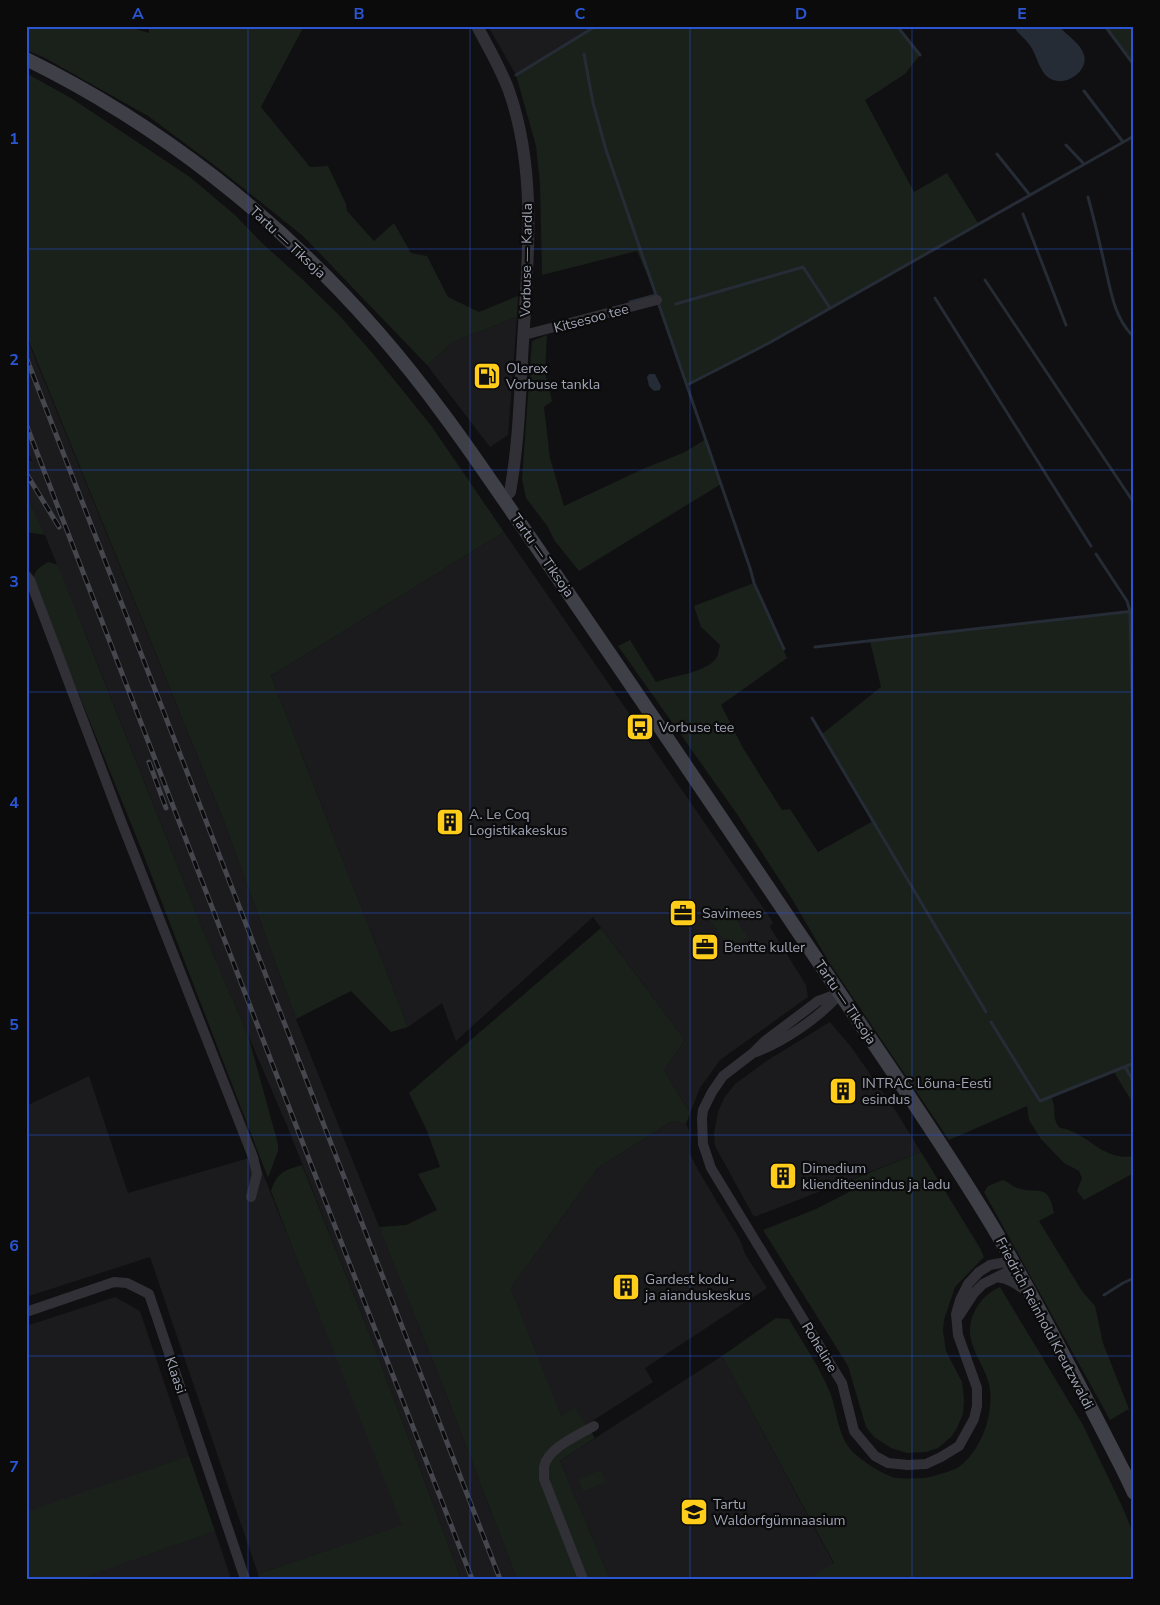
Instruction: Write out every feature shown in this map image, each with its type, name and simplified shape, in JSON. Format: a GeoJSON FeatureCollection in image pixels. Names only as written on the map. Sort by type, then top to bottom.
{"type":"FeatureCollection","features":[{"type":"Feature","properties":{"kind":"main road","name":"Tartu — Tiksoja"},"geometry":{"type":"LineString","coordinates":[[26,59],[116,108],[220,181],[273,226],[324,275],[377,331],[436,404],[503,498],[840,993],[949,1157]]}},
{"type":"Feature","properties":{"kind":"main road","name":"Friedrich Reinhold Kreutzwaldi"},"geometry":{"type":"LineString","coordinates":[[949,1157],[1032,1296],[1134,1493]]}},
{"type":"Feature","properties":{"kind":"street","name":"Vorbuse — Kardla"},"geometry":{"type":"LineString","coordinates":[[477,26],[508,90],[518,122],[527,182],[528,222],[524,336],[515,466],[510,492],[503,498]]}},
{"type":"Feature","properties":{"kind":"street","name":"Kitsesoo tee"},"geometry":{"type":"LineString","coordinates":[[524,336],[658,300]]}},
{"type":"Feature","properties":{"kind":"street"},"geometry":{"type":"LineString","coordinates":[[26,575],[30,580],[123,826],[253,1157],[257,1174],[251,1197]]}},
{"type":"Feature","properties":{"kind":"street","name":"Roheline"},"geometry":{"type":"LineString","coordinates":[[840,993],[825,1011],[768,1048],[753,1053],[723,1076],[712,1092],[704,1110],[701,1134],[711,1168],[842,1383],[854,1431],[875,1456],[888,1462],[908,1465],[926,1464],[942,1457],[959,1446],[974,1419],[977,1406],[977,1388],[958,1335],[956,1314],[960,1300],[968,1284],[979,1272],[990,1264],[1012,1261]]}},
{"type":"Feature","properties":{"kind":"street"},"geometry":{"type":"LineString","coordinates":[[957,1321],[974,1293],[983,1284],[1007,1272],[1012,1261]]}},
{"type":"Feature","properties":{"kind":"street"},"geometry":{"type":"LineString","coordinates":[[997,1277],[1007,1278],[1032,1296]]}},
{"type":"Feature","properties":{"kind":"street","name":"Klaasi"},"geometry":{"type":"LineString","coordinates":[[26,1312],[114,1282],[127,1283],[149,1294],[244,1579]]}},
{"type":"Feature","properties":{"kind":"street"},"geometry":{"type":"LineString","coordinates":[[583,1579],[544,1479],[544,1467],[548,1457],[554,1450],[594,1426]]}},
{"type":"Feature","properties":{"kind":"shaded area"},"geometry":{"type":"Polygon","coordinates":[[[26,26],[125,26],[149,33],[149,26],[304,26],[261,107],[310,167],[328,166],[346,204],[347,211],[374,241],[394,223],[411,253],[427,256],[448,297],[479,312],[518,296],[517,317],[455,341],[427,365],[303,236],[218,168],[148,116],[45,58],[26,50],[26,26]]]}},
{"type":"Feature","properties":{"kind":"shaded area"},"geometry":{"type":"Polygon","coordinates":[[[488,26],[596,26],[516,75],[488,26]]]}},
{"type":"Feature","properties":{"kind":"shaded area"},"geometry":{"type":"Polygon","coordinates":[[[596,26],[897,26],[920,55],[905,74],[865,100],[914,192],[947,173],[978,223],[769,343],[687,385],[656,295],[637,251],[542,275],[540,184],[536,146],[516,75],[596,26]]]}},
{"type":"Feature","properties":{"kind":"shaded area"},"geometry":{"type":"Polygon","coordinates":[[[1014,26],[1059,26],[1077,43],[1082,51],[1085,61],[1083,67],[1075,76],[1063,81],[1047,77],[1031,47],[1014,26]]]}},
{"type":"Feature","properties":{"kind":"shaded area"},"geometry":{"type":"Polygon","coordinates":[[[1105,26],[1134,26],[1134,65],[1105,26]]]}},
{"type":"Feature","properties":{"kind":"shaded area"},"geometry":{"type":"Polygon","coordinates":[[[26,73],[71,98],[190,177],[235,215],[263,244],[301,278],[340,316],[430,424],[504,532],[271,676],[408,1027],[391,1032],[351,991],[296,1019],[223,819],[26,334],[26,73]]]}},
{"type":"Feature","properties":{"kind":"shaded area"},"geometry":{"type":"Polygon","coordinates":[[[517,317],[508,435],[490,447],[427,365],[455,341],[517,317]]]}},
{"type":"Feature","properties":{"kind":"shaded area"},"geometry":{"type":"Polygon","coordinates":[[[547,335],[545,372],[552,401],[544,407],[550,458],[564,506],[643,469],[685,452],[706,439],[721,484],[579,571],[554,540],[548,527],[526,498],[522,479],[532,341],[547,335]]]}},
{"type":"Feature","properties":{"kind":"shaded area"},"geometry":{"type":"Polygon","coordinates":[[[26,336],[223,819],[296,1019],[443,1386],[517,1579],[461,1579],[371,1338],[288,1128],[205,935],[92,650],[26,493],[26,461],[32,461],[26,447],[26,336]]]}},
{"type":"Feature","properties":{"kind":"shaded area"},"geometry":{"type":"Polygon","coordinates":[[[649,374],[655,374],[661,386],[660,390],[654,391],[649,386],[647,377],[649,374]]]}},
{"type":"Feature","properties":{"kind":"shaded area"},"geometry":{"type":"Polygon","coordinates":[[[26,493],[45,535],[26,532],[26,493]]]}},
{"type":"Feature","properties":{"kind":"shaded area"},"geometry":{"type":"Polygon","coordinates":[[[504,532],[773,922],[770,927],[806,985],[808,997],[720,1060],[700,1088],[690,1113],[664,1070],[685,1040],[593,917],[456,1041],[442,1003],[408,1027],[271,676],[504,532]]]}},
{"type":"Feature","properties":{"kind":"shaded area"},"geometry":{"type":"Polygon","coordinates":[[[48,562],[58,565],[205,935],[248,1035],[278,1144],[278,1151],[268,1178],[142,851],[34,583],[34,576],[37,570],[48,562]]]}},
{"type":"Feature","properties":{"kind":"shaded area"},"geometry":{"type":"Polygon","coordinates":[[[754,583],[787,658],[721,705],[743,748],[782,810],[790,809],[818,852],[873,821],[822,734],[881,687],[870,641],[1134,611],[1134,1105],[1114,1072],[1051,1097],[1055,1120],[1060,1128],[1078,1134],[1113,1155],[1123,1157],[1134,1156],[1134,1173],[1084,1200],[1077,1191],[1082,1178],[1079,1171],[1064,1163],[1041,1139],[1029,1120],[1027,1106],[949,1140],[829,962],[792,899],[737,814],[618,646],[630,640],[656,682],[703,668],[716,659],[720,645],[701,627],[694,606],[754,583]]]}},
{"type":"Feature","properties":{"kind":"shaded area"},"geometry":{"type":"Polygon","coordinates":[[[726,905],[748,937],[731,950],[708,917],[726,905]]]}},
{"type":"Feature","properties":{"kind":"shaded area"},"geometry":{"type":"Polygon","coordinates":[[[601,928],[685,1040],[664,1070],[690,1113],[686,1124],[672,1121],[598,1168],[511,1288],[561,1416],[575,1407],[595,1438],[560,1461],[610,1579],[517,1579],[443,1386],[379,1227],[406,1225],[437,1210],[418,1174],[440,1167],[427,1131],[409,1093],[601,928]]]}},
{"type":"Feature","properties":{"kind":"shaded area"},"geometry":{"type":"Polygon","coordinates":[[[830,1022],[852,1048],[897,1113],[921,1152],[754,1217],[715,1146],[714,1133],[718,1112],[724,1098],[735,1084],[768,1060],[830,1022]]]}},
{"type":"Feature","properties":{"kind":"shaded area"},"geometry":{"type":"Polygon","coordinates":[[[89,1076],[128,1193],[256,1156],[403,1525],[258,1574],[150,1257],[26,1297],[26,1106],[89,1076]]]}},
{"type":"Feature","properties":{"kind":"shaded area"},"geometry":{"type":"Polygon","coordinates":[[[672,1121],[686,1124],[689,1130],[690,1154],[740,1240],[745,1254],[767,1288],[645,1368],[653,1382],[586,1425],[575,1407],[561,1417],[511,1288],[598,1168],[672,1121]]]}},
{"type":"Feature","properties":{"kind":"shaded area"},"geometry":{"type":"Polygon","coordinates":[[[921,1152],[984,1257],[955,1287],[944,1320],[943,1331],[946,1351],[962,1382],[963,1414],[951,1437],[938,1448],[926,1452],[907,1453],[891,1448],[874,1437],[866,1427],[848,1366],[763,1230],[816,1209],[851,1191],[846,1182],[921,1152]]]}},
{"type":"Feature","properties":{"kind":"shaded area"},"geometry":{"type":"Polygon","coordinates":[[[302,1165],[371,1338],[461,1579],[259,1579],[258,1574],[402,1525],[271,1191],[282,1173],[302,1165]]]}},
{"type":"Feature","properties":{"kind":"shaded area"},"geometry":{"type":"Polygon","coordinates":[[[1003,1180],[1017,1188],[1041,1191],[1049,1197],[1052,1203],[1054,1213],[1039,1221],[1082,1291],[1095,1306],[1103,1343],[1129,1409],[1110,1420],[984,1192],[988,1186],[1003,1180]]]}},
{"type":"Feature","properties":{"kind":"shaded area"},"geometry":{"type":"Polygon","coordinates":[[[1000,1287],[1083,1425],[1122,1506],[1134,1535],[1134,1579],[808,1579],[834,1563],[722,1356],[776,1318],[789,1319],[824,1379],[843,1437],[852,1451],[873,1467],[892,1477],[924,1478],[948,1472],[960,1466],[975,1450],[985,1429],[990,1406],[989,1384],[972,1344],[970,1331],[972,1317],[979,1304],[988,1294],[1000,1287]]]}},
{"type":"Feature","properties":{"kind":"shaded area"},"geometry":{"type":"Polygon","coordinates":[[[115,1297],[140,1311],[190,1459],[26,1513],[26,1326],[115,1297]]]}},
{"type":"Feature","properties":{"kind":"shaded area","name":"Tartu Waldorfgümnaasium"},"geometry":{"type":"Polygon","coordinates":[[[722,1356],[842,1579],[610,1579],[560,1461],[722,1356]]]}},
{"type":"Feature","properties":{"kind":"shaded area"},"geometry":{"type":"Polygon","coordinates":[[[189,1456],[215,1531],[79,1579],[26,1579],[26,1512],[189,1456]]]}},
{"type":"Feature","properties":{"kind":"shaded area"},"geometry":{"type":"Polygon","coordinates":[[[601,1470],[606,1482],[583,1491],[578,1479],[601,1470]]]}},
{"type":"Feature","properties":{"kind":"shaded area"},"geometry":{"type":"Polygon","coordinates":[[[215,1531],[231,1579],[78,1578],[215,1531]]]}},
{"type":"Feature","properties":{"kind":"waterway"},"geometry":{"type":"LineString","coordinates":[[516,75],[596,26]]}},
{"type":"Feature","properties":{"kind":"waterway"},"geometry":{"type":"LineString","coordinates":[[897,26],[920,55]]}},
{"type":"Feature","properties":{"kind":"waterway"},"geometry":{"type":"LineString","coordinates":[[1105,26],[1134,65]]}},
{"type":"Feature","properties":{"kind":"waterway"},"geometry":{"type":"LineString","coordinates":[[584,54],[593,103],[606,150],[656,295],[630,302]]}},
{"type":"Feature","properties":{"kind":"waterway"},"geometry":{"type":"LineString","coordinates":[[1084,91],[1123,142]]}},
{"type":"Feature","properties":{"kind":"waterway"},"geometry":{"type":"LineString","coordinates":[[687,385],[769,343],[1134,136]]}},
{"type":"Feature","properties":{"kind":"waterway"},"geometry":{"type":"LineString","coordinates":[[1066,145],[1084,164]]}},
{"type":"Feature","properties":{"kind":"waterway"},"geometry":{"type":"LineString","coordinates":[[997,154],[1029,194]]}},
{"type":"Feature","properties":{"kind":"waterway"},"geometry":{"type":"LineString","coordinates":[[1088,197],[1116,309],[1125,326],[1131,334],[1134,334]]}},
{"type":"Feature","properties":{"kind":"waterway"},"geometry":{"type":"LineString","coordinates":[[1023,214],[1066,325]]}},
{"type":"Feature","properties":{"kind":"waterway"},"geometry":{"type":"LineString","coordinates":[[676,304],[803,267],[830,308]]}},
{"type":"Feature","properties":{"kind":"waterway"},"geometry":{"type":"LineString","coordinates":[[985,280],[1134,503]]}},
{"type":"Feature","properties":{"kind":"waterway"},"geometry":{"type":"LineString","coordinates":[[935,298],[1091,546]]}},
{"type":"Feature","properties":{"kind":"waterway"},"geometry":{"type":"LineString","coordinates":[[659,305],[754,583],[784,649]]}},
{"type":"Feature","properties":{"kind":"waterway"},"geometry":{"type":"LineString","coordinates":[[1096,554],[1127,601],[1130,611],[1133,746]]}},
{"type":"Feature","properties":{"kind":"waterway"},"geometry":{"type":"LineString","coordinates":[[815,647],[1134,611]]}},
{"type":"Feature","properties":{"kind":"waterway"},"geometry":{"type":"LineString","coordinates":[[812,718],[986,1012]]}},
{"type":"Feature","properties":{"kind":"waterway"},"geometry":{"type":"LineString","coordinates":[[991,1022],[1040,1101],[1134,1063]]}},
{"type":"Feature","properties":{"kind":"waterway"},"geometry":{"type":"LineString","coordinates":[[1125,1067],[1134,1082]]}},
{"type":"Feature","properties":{"kind":"waterway"},"geometry":{"type":"LineString","coordinates":[[1104,1295],[1134,1278]]}},
{"type":"Feature","properties":{"kind":"railway"},"geometry":{"type":"LineString","coordinates":[[26,357],[500,1579]]}},
{"type":"Feature","properties":{"kind":"railway"},"geometry":{"type":"LineString","coordinates":[[26,424],[472,1579]]}},
{"type":"Feature","properties":{"kind":"railway"},"geometry":{"type":"LineString","coordinates":[[26,473],[59,527]]}},
{"type":"Feature","properties":{"kind":"railway"},"geometry":{"type":"LineString","coordinates":[[149,762],[166,808]]}},
{"type":"Feature","properties":{"kind":"place","name":"Olerex Vorbuse tankla"},"geometry":{"type":"Point","coordinates":[487,376]}},
{"type":"Feature","properties":{"kind":"place","name":"Vorbuse tee"},"geometry":{"type":"Point","coordinates":[640,727]}},
{"type":"Feature","properties":{"kind":"place","name":"A. Le Coq Logistikakeskus"},"geometry":{"type":"Point","coordinates":[450,822]}},
{"type":"Feature","properties":{"kind":"place","name":"Savimees"},"geometry":{"type":"Point","coordinates":[683,913]}},
{"type":"Feature","properties":{"kind":"place","name":"Bentte kuller"},"geometry":{"type":"Point","coordinates":[705,947]}},
{"type":"Feature","properties":{"kind":"place","name":"INTRAC Lõuna-Eesti esindus"},"geometry":{"type":"Point","coordinates":[843,1091]}},
{"type":"Feature","properties":{"kind":"place","name":"Dimedium klienditeenindus ja ladu"},"geometry":{"type":"Point","coordinates":[783,1176]}},
{"type":"Feature","properties":{"kind":"place","name":"Gardest kodu- ja aianduskeskus"},"geometry":{"type":"Point","coordinates":[626,1287]}},
{"type":"Feature","properties":{"kind":"place","name":"Tartu Waldorfgümnaasium"},"geometry":{"type":"Point","coordinates":[694,1512]}}]}
